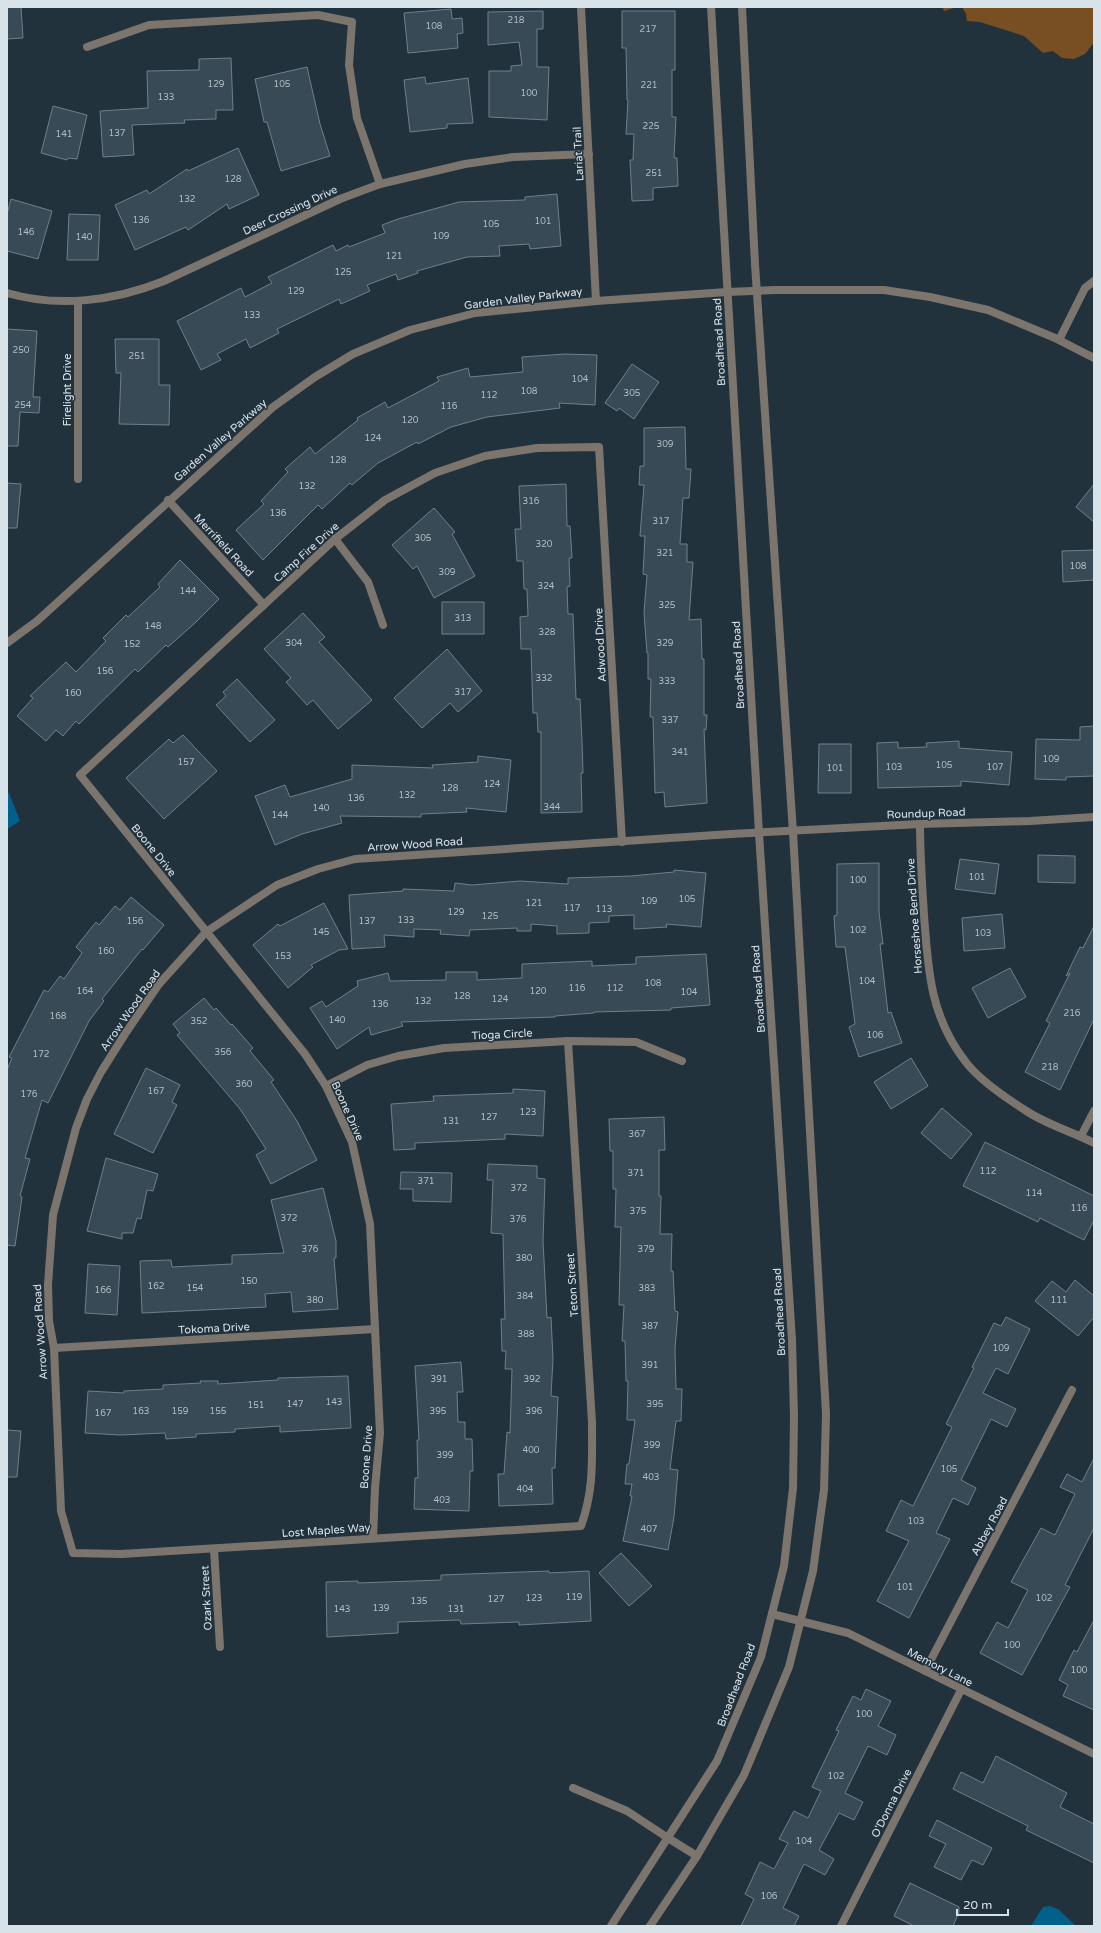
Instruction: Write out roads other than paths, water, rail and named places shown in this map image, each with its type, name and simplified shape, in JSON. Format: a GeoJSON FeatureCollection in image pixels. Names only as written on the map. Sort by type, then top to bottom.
{"type":"FeatureCollection","features":[{"type":"Feature","properties":{"kind":"street","name":"Lariat Trail"},"geometry":{"type":"LineString","coordinates":[[580,7],[596,301]]}},
{"type":"Feature","properties":{"kind":"street","name":"Broadhead Road"},"geometry":{"type":"LineString","coordinates":[[610,1926],[717,1760],[761,1658],[784,1566],[793,1488],[794,1416],[792,1340],[759,833],[710,7]]}},
{"type":"Feature","properties":{"kind":"street"},"geometry":{"type":"LineString","coordinates":[[650,1926],[697,1856],[744,1775],[790,1667],[813,1572],[824,1490],[826,1414],[793,832],[757,291],[742,7]]}},
{"type":"Feature","properties":{"kind":"street"},"geometry":{"type":"LineString","coordinates":[[87,47],[149,25],[318,15],[352,22],[349,65],[357,118],[380,184]]}},
{"type":"Feature","properties":{"kind":"street","name":"Deer Crossing Drive"},"geometry":{"type":"LineString","coordinates":[[7,293],[46,300],[78,301],[113,297],[145,288],[340,199],[380,184],[465,164],[513,157],[589,154]]}},
{"type":"Feature","properties":{"kind":"street"},"geometry":{"type":"LineString","coordinates":[[1059,340],[1085,288],[1094,282]]}},
{"type":"Feature","properties":{"kind":"street","name":"Garden Valley Parkway"},"geometry":{"type":"LineString","coordinates":[[7,643],[37,621],[168,500],[273,407],[315,377],[353,354],[410,330],[475,313],[596,301],[727,292],[884,290],[930,297],[988,310],[1059,340],[1094,358]]}},
{"type":"Feature","properties":{"kind":"street","name":"Firelight Drive"},"geometry":{"type":"LineString","coordinates":[[78,301],[78,479]]}},
{"type":"Feature","properties":{"kind":"street","name":"Camp Fire Drive"},"geometry":{"type":"LineString","coordinates":[[80,775],[335,539],[385,500],[435,473],[485,456],[536,448],[599,447]]}},
{"type":"Feature","properties":{"kind":"street","name":"Adwood Drive"},"geometry":{"type":"LineString","coordinates":[[599,447],[622,842]]}},
{"type":"Feature","properties":{"kind":"street","name":"Merrifield Road"},"geometry":{"type":"LineString","coordinates":[[168,500],[264,605]]}},
{"type":"Feature","properties":{"kind":"street"},"geometry":{"type":"LineString","coordinates":[[335,539],[368,582],[383,625]]}},
{"type":"Feature","properties":{"kind":"street","name":"Boone Drive"},"geometry":{"type":"LineString","coordinates":[[80,775],[305,1054],[326,1086],[352,1142],[370,1224],[380,1433],[375,1488],[373,1538]]}},
{"type":"Feature","properties":{"kind":"street","name":"Roundup Road"},"geometry":{"type":"LineString","coordinates":[[759,833],[920,824],[1030,821],[1094,817]]}},
{"type":"Feature","properties":{"kind":"street","name":"Horseshoe Bend Drive"},"geometry":{"type":"LineString","coordinates":[[920,824],[920,852],[928,972],[936,1007],[949,1037],[965,1062],[994,1088],[1029,1113],[1094,1143]]}},
{"type":"Feature","properties":{"kind":"street","name":"Arrow Wood Road"},"geometry":{"type":"LineString","coordinates":[[73,1553],[61,1511],[54,1348],[49,1320],[48,1284],[53,1215],[76,1128],[94,1085],[125,1034],[159,984],[206,932],[277,885],[318,869],[355,859],[759,833]]}},
{"type":"Feature","properties":{"kind":"street","name":"Tioga Circle"},"geometry":{"type":"LineString","coordinates":[[326,1086],[367,1065],[398,1056],[444,1048],[568,1041],[636,1042],[682,1061]]}},
{"type":"Feature","properties":{"kind":"street","name":"Teton Street"},"geometry":{"type":"LineString","coordinates":[[568,1041],[592,1422],[592,1475],[588,1505],[581,1526]]}},
{"type":"Feature","properties":{"kind":"street"},"geometry":{"type":"LineString","coordinates":[[1081,1136],[1094,1111]]}},
{"type":"Feature","properties":{"kind":"street","name":"Tokoma Drive"},"geometry":{"type":"LineString","coordinates":[[54,1348],[375,1329]]}},
{"type":"Feature","properties":{"kind":"street","name":"Abbey Road"},"geometry":{"type":"LineString","coordinates":[[925,1671],[1072,1390]]}},
{"type":"Feature","properties":{"kind":"street","name":"Lost Maples Way"},"geometry":{"type":"LineString","coordinates":[[73,1553],[121,1554],[581,1526]]}},
{"type":"Feature","properties":{"kind":"street","name":"Ozark Street"},"geometry":{"type":"LineString","coordinates":[[214,1548],[220,1647]]}},
{"type":"Feature","properties":{"kind":"street","name":"Memory Lane"},"geometry":{"type":"LineString","coordinates":[[772,1614],[848,1633],[961,1690],[1094,1754]]}},
{"type":"Feature","properties":{"kind":"street","name":"O'Donna Drive"},"geometry":{"type":"LineString","coordinates":[[841,1926],[961,1690]]}},
{"type":"Feature","properties":{"kind":"street"},"geometry":{"type":"LineString","coordinates":[[573,1788],[627,1811],[697,1856]]}},
{"type":"Feature","properties":{"kind":"water"},"geometry":{"type":"Polygon","coordinates":[[[7,793],[9,793],[20,821],[7,829],[7,793]]]}},
{"type":"Feature","properties":{"kind":"water"},"geometry":{"type":"Polygon","coordinates":[[[1050,1906],[1058,1909],[1076,1926],[1031,1926],[1043,1907],[1050,1906]]]}}]}
